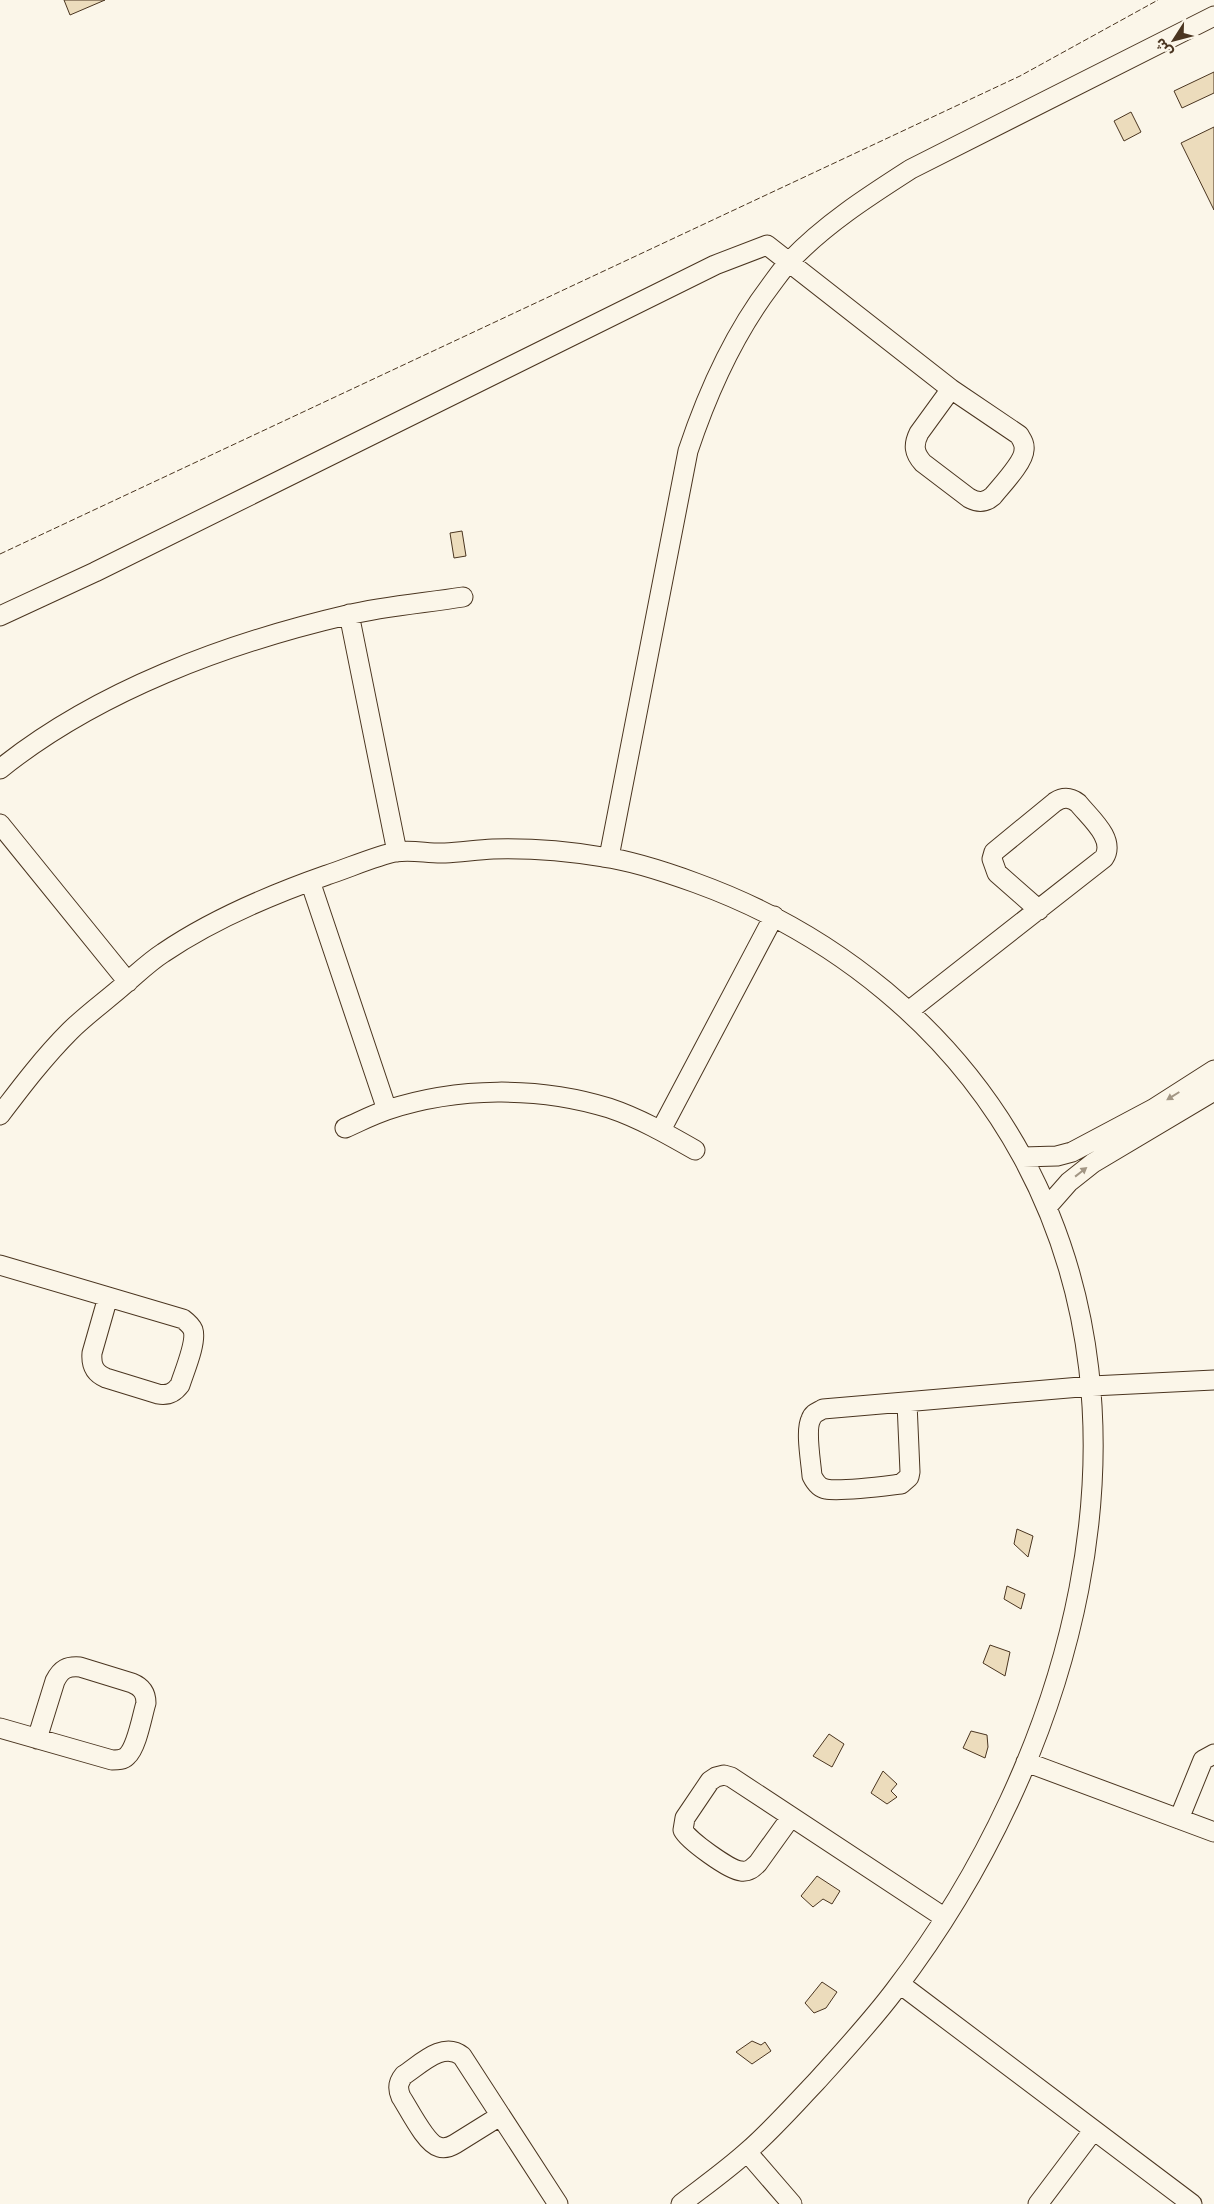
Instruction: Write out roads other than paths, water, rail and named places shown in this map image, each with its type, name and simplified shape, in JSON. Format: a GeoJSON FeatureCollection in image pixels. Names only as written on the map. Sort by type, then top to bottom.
{"type":"FeatureCollection","features":[{"type":"Feature","properties":{"kind":"street"},"geometry":{"type":"LineString","coordinates":[[609,857],[688,451],[706,400],[728,351],[756,304],[789,261],[861,202],[911,169],[1214,16]]}},
{"type":"Feature","properties":{"kind":"street"},"geometry":{"type":"LineString","coordinates":[[0,616],[95,572],[715,265],[767,245],[951,390],[1019,435],[1023,442],[1024,451],[1022,459],[988,500],[975,501],[969,498],[923,462],[917,456],[914,449],[915,440],[919,433],[951,390]]}},
{"type":"Feature","properties":{"kind":"street"},"geometry":{"type":"LineString","coordinates":[[0,769],[24,750],[97,707],[173,670],[253,640],[349,614],[463,598]]}},
{"type":"Feature","properties":{"kind":"street"},"geometry":{"type":"LineString","coordinates":[[349,614],[397,852]]}},
{"type":"Feature","properties":{"kind":"street"},"geometry":{"type":"LineString","coordinates":[[910,1010],[1039,910],[1104,858],[1108,852],[1109,844],[1106,837],[1078,803],[1072,799],[1060,799],[1055,802],[994,852],[992,859],[997,873],[1039,910]]}},
{"type":"Feature","properties":{"kind":"street"},"geometry":{"type":"LineString","coordinates":[[0,824],[128,982]]}},
{"type":"Feature","properties":{"kind":"street"},"geometry":{"type":"LineString","coordinates":[[0,1115],[34,1071],[71,1029],[157,956],[205,926],[256,902],[310,881],[397,852],[438,853],[514,850],[552,851],[609,857],[666,872],[721,892],[774,916],[822,944],[868,976],[910,1010],[972,1080],[999,1118],[1023,1157],[1047,1207],[1068,1266],[1083,1325],[1092,1386],[1094,1464],[1086,1550],[1074,1616],[1054,1691],[1002,1816],[944,1918],[900,1984],[865,2029],[788,2112],[747,2152],[681,2204]]}},
{"type":"Feature","properties":{"kind":"street"},"geometry":{"type":"LineString","coordinates":[[310,881],[387,1110]]}},
{"type":"Feature","properties":{"kind":"street"},"geometry":{"type":"LineString","coordinates":[[661,1130],[774,916]]}},
{"type":"Feature","properties":{"kind":"street"},"geometry":{"type":"LineString","coordinates":[[1047,1207],[1080,1172],[1161,1104],[1214,1070]]}},
{"type":"Feature","properties":{"kind":"street"},"geometry":{"type":"LineString","coordinates":[[344,1128],[387,1110],[441,1096],[498,1092],[535,1094],[554,1096],[609,1108],[661,1130],[695,1150]]}},
{"type":"Feature","properties":{"kind":"street"},"geometry":{"type":"LineString","coordinates":[[1023,1157],[1057,1156],[1124,1135],[1214,1092]]}},
{"type":"Feature","properties":{"kind":"street"},"geometry":{"type":"LineString","coordinates":[[0,1265],[183,1319],[190,1324],[194,1331],[194,1340],[180,1385],[176,1390],[164,1395],[158,1394],[98,1375],[93,1369],[92,1353],[108,1297]]}},
{"type":"Feature","properties":{"kind":"street"},"geometry":{"type":"LineString","coordinates":[[907,1403],[910,1472],[906,1481],[901,1484],[832,1490],[820,1487],[815,1482],[812,1476],[809,1428],[810,1419],[823,1409],[1092,1386],[1214,1380]]}},
{"type":"Feature","properties":{"kind":"street"},"geometry":{"type":"LineString","coordinates":[[0,1728],[37,1739],[112,1760],[120,1760],[128,1755],[132,1748],[146,1703],[146,1696],[138,1686],[132,1683],[80,1667],[72,1666],[65,1668],[58,1674],[55,1681],[37,1739]]}},
{"type":"Feature","properties":{"kind":"street"},"geometry":{"type":"LineString","coordinates":[[1179,1818],[1203,1760],[1214,1754]]}},
{"type":"Feature","properties":{"kind":"street"},"geometry":{"type":"LineString","coordinates":[[1026,1762],[1214,1832]]}},
{"type":"Feature","properties":{"kind":"street"},"geometry":{"type":"LineString","coordinates":[[791,1817],[758,1863],[746,1872],[732,1868],[691,1840],[683,1830],[685,1818],[710,1781],[724,1775],[731,1777],[944,1918]]}},
{"type":"Feature","properties":{"kind":"street"},"geometry":{"type":"LineString","coordinates":[[900,1984],[1192,2204]]}},
{"type":"Feature","properties":{"kind":"street"},"geometry":{"type":"LineString","coordinates":[[500,2116],[448,2148],[440,2148],[428,2139],[401,2097],[399,2092],[400,2080],[404,2075],[441,2051],[448,2049],[462,2056],[558,2204]]}},
{"type":"Feature","properties":{"kind":"street"},"geometry":{"type":"LineString","coordinates":[[1038,2204],[1094,2131]]}},
{"type":"Feature","properties":{"kind":"street"},"geometry":{"type":"LineString","coordinates":[[747,2152],[792,2204]]}}]}
